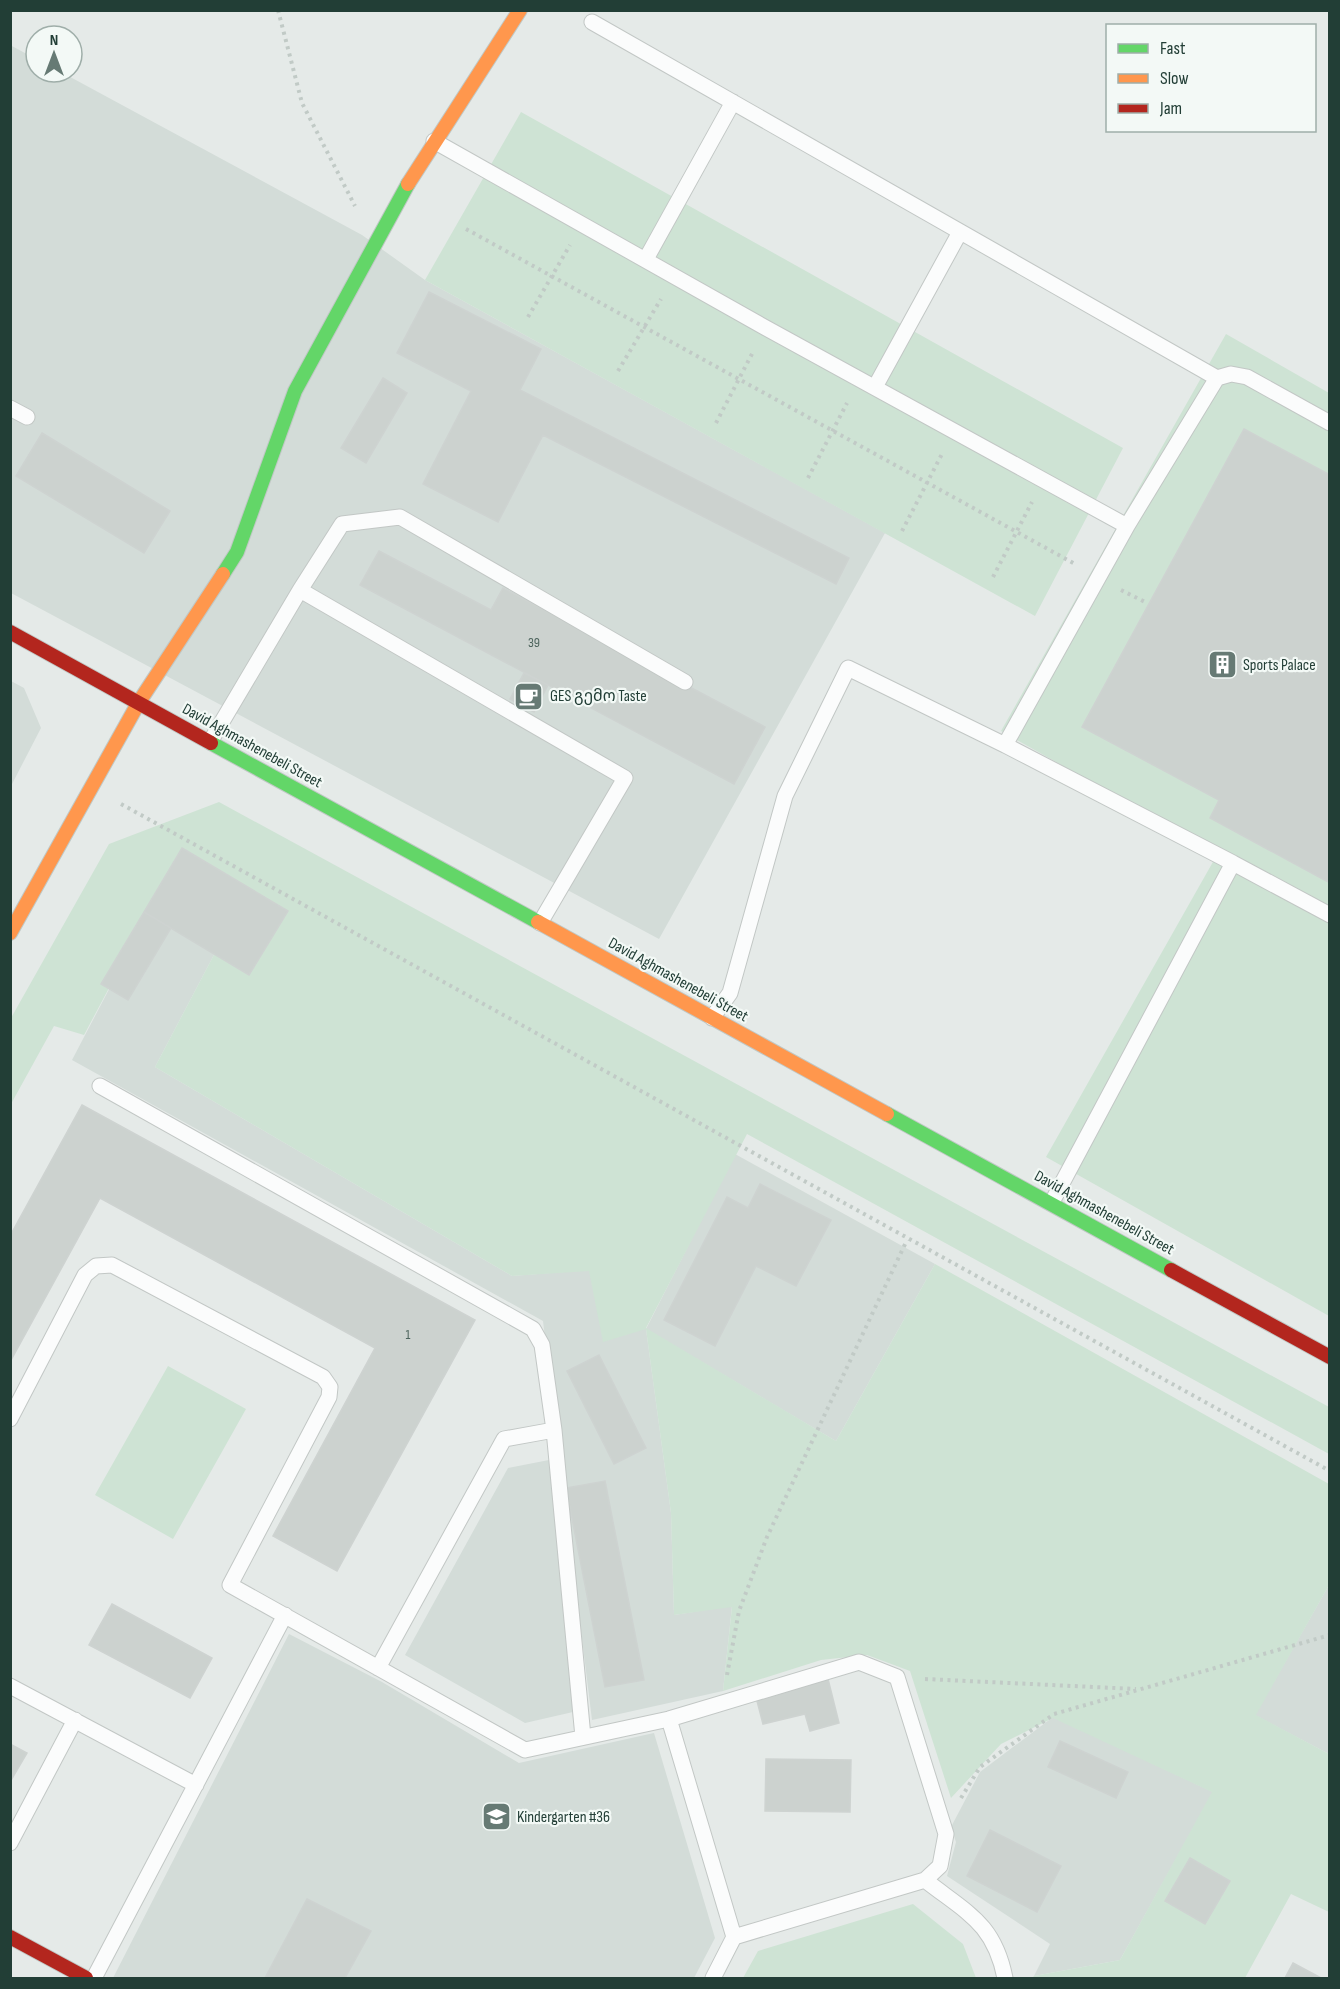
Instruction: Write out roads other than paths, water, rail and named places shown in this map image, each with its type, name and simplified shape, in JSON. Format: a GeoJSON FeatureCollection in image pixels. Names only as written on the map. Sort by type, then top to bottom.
{"type":"FeatureCollection","features":[{"type":"Feature","properties":{"kind":"main road"},"geometry":{"type":"LineString","coordinates":[[10,933],[139,702],[237,552],[295,391],[374,244],[434,141],[520,10]]}},
{"type":"Feature","properties":{"kind":"main road","name":"David Aghmashenebeli Street"},"geometry":{"type":"LineString","coordinates":[[10,632],[1052,1202],[1329,1357]]}},
{"type":"Feature","properties":{"kind":"main road"},"geometry":{"type":"LineString","coordinates":[[10,1937],[86,1978]]}},
{"type":"Feature","properties":{"kind":"lane"},"geometry":{"type":"LineString","coordinates":[[592,22],[1217,378]]}},
{"type":"Feature","properties":{"kind":"lane"},"geometry":{"type":"LineString","coordinates":[[646,259],[733,102]]}},
{"type":"Feature","properties":{"kind":"lane"},"geometry":{"type":"LineString","coordinates":[[434,141],[766,328],[1127,526]]}},
{"type":"Feature","properties":{"kind":"lane"},"geometry":{"type":"LineString","coordinates":[[875,387],[960,232]]}},
{"type":"Feature","properties":{"kind":"lane"},"geometry":{"type":"LineString","coordinates":[[1005,744],[1100,578],[1127,526],[1217,378],[1231,374],[1246,377],[1329,423]]}},
{"type":"Feature","properties":{"kind":"lane"},"geometry":{"type":"LineString","coordinates":[[10,408],[27,417]]}},
{"type":"Feature","properties":{"kind":"lane"},"geometry":{"type":"LineString","coordinates":[[210,742],[342,524],[400,517],[685,682]]}},
{"type":"Feature","properties":{"kind":"lane"},"geometry":{"type":"LineString","coordinates":[[300,590],[625,778],[540,923]]}},
{"type":"Feature","properties":{"kind":"lane"},"geometry":{"type":"LineString","coordinates":[[712,1018],[730,993],[785,796],[848,668],[1005,744],[1329,915]]}},
{"type":"Feature","properties":{"kind":"lane"},"geometry":{"type":"LineString","coordinates":[[1052,1202],[1233,863]]}},
{"type":"Feature","properties":{"kind":"lane"},"geometry":{"type":"LineString","coordinates":[[100,1086],[533,1329],[542,1345],[554,1430],[583,1737]]}},
{"type":"Feature","properties":{"kind":"lane"},"geometry":{"type":"LineString","coordinates":[[10,1419],[85,1275],[96,1266],[112,1264],[323,1377],[330,1387],[329,1397],[230,1584],[525,1750],[669,1719],[859,1662],[897,1677],[946,1834],[940,1866],[925,1880],[734,1937]]}},
{"type":"Feature","properties":{"kind":"lane"},"geometry":{"type":"LineString","coordinates":[[378,1668],[504,1439],[554,1430]]}},
{"type":"Feature","properties":{"kind":"lane"},"geometry":{"type":"LineString","coordinates":[[94,1978],[285,1615]]}},
{"type":"Feature","properties":{"kind":"lane"},"geometry":{"type":"LineString","coordinates":[[10,1686],[196,1785]]}},
{"type":"Feature","properties":{"kind":"lane"},"geometry":{"type":"LineString","coordinates":[[669,1719],[734,1937],[712,1978]]}},
{"type":"Feature","properties":{"kind":"lane"},"geometry":{"type":"LineString","coordinates":[[10,1843],[75,1720]]}},
{"type":"Feature","properties":{"kind":"lane"},"geometry":{"type":"LineString","coordinates":[[925,1880],[987,1929],[1000,1953],[1005,1978]]}},
{"type":"Feature","properties":{"kind":"place","name":"Sports Palace"},"geometry":{"type":"Point","coordinates":[1222,665]}},
{"type":"Feature","properties":{"kind":"place","name":"GES გემო Taste"},"geometry":{"type":"Point","coordinates":[529,696]}},
{"type":"Feature","properties":{"kind":"place","name":"Kindergarten #36"},"geometry":{"type":"Point","coordinates":[496,1817]}}]}
